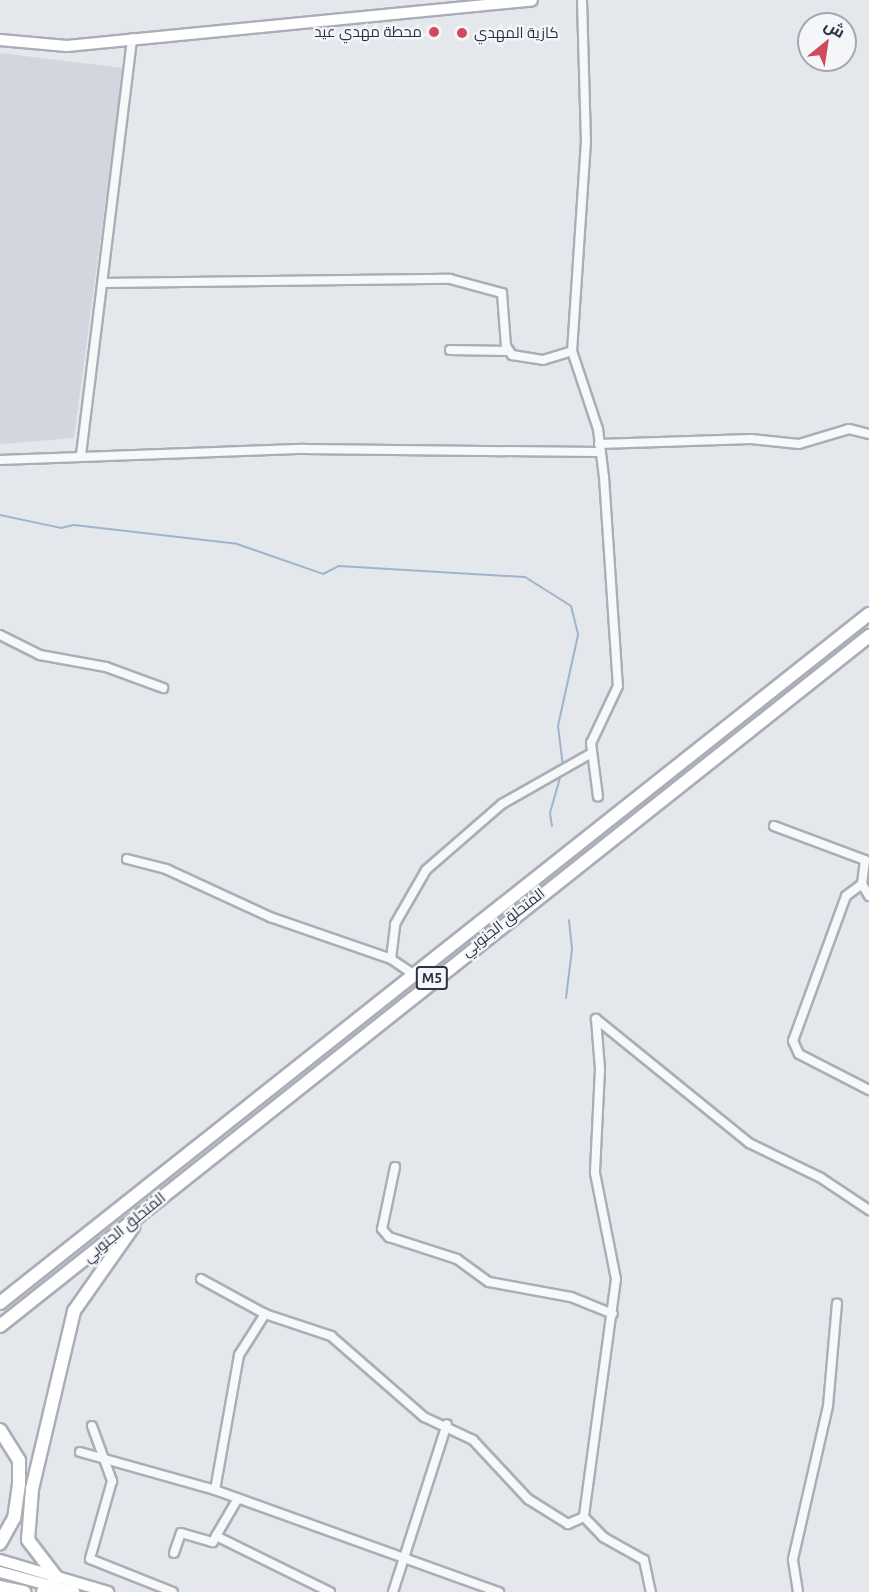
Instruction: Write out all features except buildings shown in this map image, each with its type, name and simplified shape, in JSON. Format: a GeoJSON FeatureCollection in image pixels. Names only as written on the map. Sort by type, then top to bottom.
{"type":"FeatureCollection","features":[{"type":"Feature","properties":{"kind":"highway","name":"المتحلق الجنوبي"},"geometry":{"type":"LineString","coordinates":[[0,1303],[869,614]]}},
{"type":"Feature","properties":{"kind":"highway","name":"المتحلق الجنوبي"},"geometry":{"type":"LineString","coordinates":[[0,1326],[470,948],[869,636]]}},
{"type":"Feature","properties":{"kind":"highway"},"geometry":{"type":"LineString","coordinates":[[51,1585],[35,1554],[25,1527],[66,1338],[78,1302],[144,1212]]}},
{"type":"Feature","properties":{"kind":"highway"},"geometry":{"type":"LineString","coordinates":[[0,1430],[14,1449],[19,1473],[14,1518],[0,1543]]}},
{"type":"Feature","properties":{"kind":"highway"},"geometry":{"type":"LineString","coordinates":[[0,1587],[24,1592]]}},
{"type":"Feature","properties":{"kind":"main road"},"geometry":{"type":"LineString","coordinates":[[0,40],[67,46],[532,0]]}},
{"type":"Feature","properties":{"kind":"main road"},"geometry":{"type":"LineString","coordinates":[[0,1560],[51,1585],[108,1592]]}},
{"type":"Feature","properties":{"kind":"main road"},"geometry":{"type":"LineString","coordinates":[[0,1572],[74,1592]]}},
{"type":"Feature","properties":{"kind":"street"},"geometry":{"type":"LineString","coordinates":[[582,0],[586,141],[572,351],[598,448],[612,557],[618,686],[596,725],[590,754],[598,797]]}},
{"type":"Feature","properties":{"kind":"street"},"geometry":{"type":"LineString","coordinates":[[81,455],[104,284],[132,38]]}},
{"type":"Feature","properties":{"kind":"street"},"geometry":{"type":"LineString","coordinates":[[104,284],[459,280],[502,293],[508,351]]}},
{"type":"Feature","properties":{"kind":"street"},"geometry":{"type":"LineString","coordinates":[[450,350],[508,351],[517,358],[543,360],[572,351]]}},
{"type":"Feature","properties":{"kind":"street"},"geometry":{"type":"LineString","coordinates":[[0,460],[81,455],[598,448],[751,439],[799,444],[849,429],[869,434]]}},
{"type":"Feature","properties":{"kind":"street"},"geometry":{"type":"LineString","coordinates":[[0,635],[40,655],[106,667],[163,688]]}},
{"type":"Feature","properties":{"kind":"street"},"geometry":{"type":"LineString","coordinates":[[391,959],[395,924],[426,870],[502,804],[590,754]]}},
{"type":"Feature","properties":{"kind":"street"},"geometry":{"type":"LineString","coordinates":[[774,826],[865,860],[862,884],[869,896]]}},
{"type":"Feature","properties":{"kind":"street"},"geometry":{"type":"LineString","coordinates":[[127,859],[166,869],[270,917],[391,959],[413,974]]}},
{"type":"Feature","properties":{"kind":"street"},"geometry":{"type":"LineString","coordinates":[[862,884],[846,896],[793,1041],[799,1054],[869,1090]]}},
{"type":"Feature","properties":{"kind":"street"},"geometry":{"type":"LineString","coordinates":[[584,1517],[616,1279],[595,1173],[600,1069],[596,1019],[749,1143],[821,1178],[869,1210]]}},
{"type":"Feature","properties":{"kind":"street"},"geometry":{"type":"LineString","coordinates":[[395,1167],[382,1229],[389,1237],[457,1259],[489,1282],[571,1297],[613,1314]]}},
{"type":"Feature","properties":{"kind":"street"},"geometry":{"type":"LineString","coordinates":[[201,1279],[266,1314],[331,1335],[424,1417],[447,1424],[473,1440],[528,1499],[568,1524],[584,1517]]}},
{"type":"Feature","properties":{"kind":"street"},"geometry":{"type":"LineString","coordinates":[[798,1592],[793,1559],[828,1407],[837,1304]]}},
{"type":"Feature","properties":{"kind":"street"},"geometry":{"type":"LineString","coordinates":[[215,1490],[239,1354],[266,1314]]}},
{"type":"Feature","properties":{"kind":"street"},"geometry":{"type":"LineString","coordinates":[[393,1592],[447,1424]]}},
{"type":"Feature","properties":{"kind":"street"},"geometry":{"type":"LineString","coordinates":[[92,1426],[109,1464],[112,1481],[90,1559],[173,1592]]}},
{"type":"Feature","properties":{"kind":"street"},"geometry":{"type":"LineString","coordinates":[[80,1452],[109,1464],[215,1490],[237,1500],[499,1592]]}},
{"type":"Feature","properties":{"kind":"street"},"geometry":{"type":"LineString","coordinates":[[174,1553],[181,1533],[213,1542],[237,1500]]}},
{"type":"Feature","properties":{"kind":"street"},"geometry":{"type":"LineString","coordinates":[[584,1517],[603,1537],[644,1560],[651,1592]]}},
{"type":"Feature","properties":{"kind":"street"},"geometry":{"type":"LineString","coordinates":[[216,1536],[330,1592]]}},
{"type":"Feature","properties":{"kind":"shaded area"},"geometry":{"type":"Polygon","coordinates":[[[0,53],[123,68],[74,438],[0,444],[0,53]]]}},
{"type":"Feature","properties":{"kind":"waterway"},"geometry":{"type":"LineString","coordinates":[[0,515],[61,528],[74,525],[237,544],[323,574],[339,566],[525,577],[571,606],[578,635],[558,726],[563,765]]}},
{"type":"Feature","properties":{"kind":"waterway"},"geometry":{"type":"LineString","coordinates":[[552,826],[550,813],[561,774]]}},
{"type":"Feature","properties":{"kind":"waterway"},"geometry":{"type":"LineString","coordinates":[[566,998],[572,949],[569,920]]}},
{"type":"Feature","properties":{"kind":"place","name":"محطة مهدي عيد"},"geometry":{"type":"Point","coordinates":[434,32]}},
{"type":"Feature","properties":{"kind":"place","name":"كازية المهدي"},"geometry":{"type":"Point","coordinates":[462,33]}}]}
